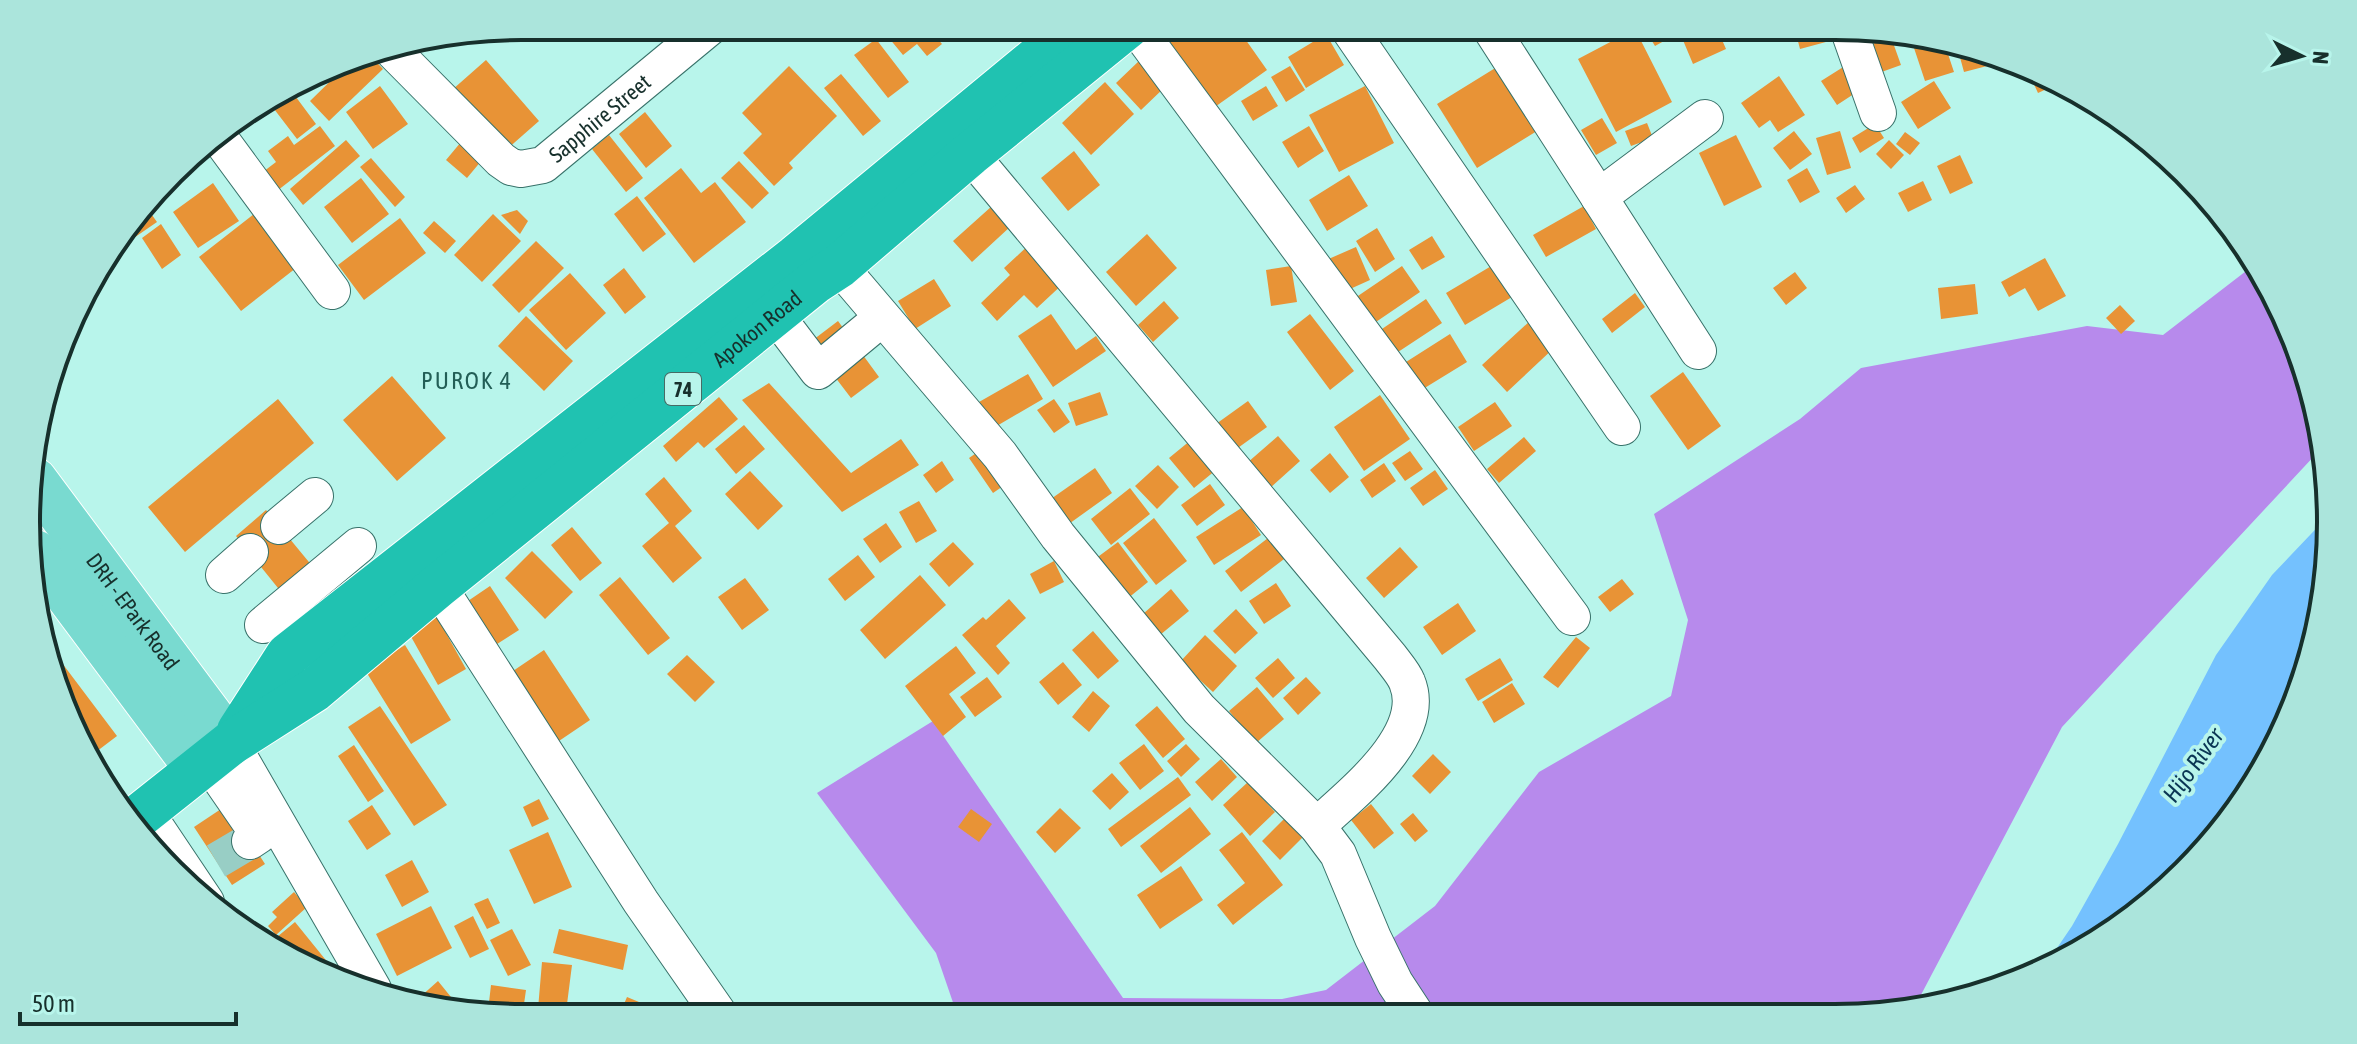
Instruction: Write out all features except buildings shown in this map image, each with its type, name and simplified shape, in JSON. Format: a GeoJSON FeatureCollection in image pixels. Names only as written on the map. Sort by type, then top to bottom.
{"type":"FeatureCollection","features":[{"type":"Feature","properties":{"kind":"highway","name":"Apokon Road"},"geometry":{"type":"LineString","coordinates":[[140,816],[212,758],[314,690],[438,586],[1060,40]]}},
{"type":"Feature","properties":{"kind":"highway","name":"Apokon Road"},"geometry":{"type":"LineString","coordinates":[[212,758],[288,655],[766,301],[839,266],[1111,40]]}},
{"type":"Feature","properties":{"kind":"main road","name":"DRH - EPark Road"},"geometry":{"type":"LineString","coordinates":[[41,489],[212,758]]}},
{"type":"Feature","properties":{"kind":"main road","name":"DRH - EPark Road"},"geometry":{"type":"LineString","coordinates":[[42,560],[212,758]]}},
{"type":"Feature","properties":{"kind":"street","name":"Sapphire Street"},"geometry":{"type":"LineString","coordinates":[[398,56],[491,151],[511,167],[521,169],[543,165],[694,40]]}},
{"type":"Feature","properties":{"kind":"street"},"geometry":{"type":"LineString","coordinates":[[1145,40],[1572,617]]}},
{"type":"Feature","properties":{"kind":"street"},"geometry":{"type":"LineString","coordinates":[[1357,40],[1622,427]]}},
{"type":"Feature","properties":{"kind":"street"},"geometry":{"type":"LineString","coordinates":[[1498,40],[1698,351]]}},
{"type":"Feature","properties":{"kind":"street"},"geometry":{"type":"LineString","coordinates":[[1852,41],[1878,113]]}},
{"type":"Feature","properties":{"kind":"street"},"geometry":{"type":"LineString","coordinates":[[1599,197],[1705,118]]}},
{"type":"Feature","properties":{"kind":"street"},"geometry":{"type":"LineString","coordinates":[[224,144],[332,291]]}},
{"type":"Feature","properties":{"kind":"street"},"geometry":{"type":"LineString","coordinates":[[970,154],[1390,657],[1407,683],[1411,703],[1406,726],[1393,750],[1317,826]]}},
{"type":"Feature","properties":{"kind":"street"},"geometry":{"type":"LineString","coordinates":[[839,266],[948,391],[1000,455],[1058,536],[1199,709],[1317,826],[1338,854],[1373,938],[1409,1004]]}},
{"type":"Feature","properties":{"kind":"street"},"geometry":{"type":"LineString","coordinates":[[766,301],[818,371],[882,318]]}},
{"type":"Feature","properties":{"kind":"street"},"geometry":{"type":"LineString","coordinates":[[279,526],[315,496]]}},
{"type":"Feature","properties":{"kind":"street"},"geometry":{"type":"LineString","coordinates":[[263,625],[358,546]]}},
{"type":"Feature","properties":{"kind":"street"},"geometry":{"type":"LineString","coordinates":[[438,586],[641,902],[712,1004]]}},
{"type":"Feature","properties":{"kind":"street"},"geometry":{"type":"LineString","coordinates":[[212,758],[259,835],[250,841]]}},
{"type":"Feature","properties":{"kind":"street"},"geometry":{"type":"LineString","coordinates":[[212,758],[365,977]]}},
{"type":"Feature","properties":{"kind":"street"},"geometry":{"type":"LineString","coordinates":[[144,820],[204,880]]}},
{"type":"Feature","properties":{"kind":"shaded area"},"geometry":{"type":"Polygon","coordinates":[[[2246,271],[2267,309],[2291,367],[2301,397],[2313,458],[2062,727],[1920,996],[1835,1004],[954,1004],[936,953],[817,793],[933,721],[1123,998],[1282,999],[1326,990],[1435,906],[1539,772],[1671,696],[1688,620],[1654,514],[1800,419],[1861,368],[2087,326],[2163,335],[2246,271]]]}},
{"type":"Feature","properties":{"kind":"water","name":"Hijo River"},"geometry":{"type":"Polygon","coordinates":[[[2317,528],[2313,585],[2301,647],[2280,706],[2252,763],[2217,815],[2176,863],[2103,923],[2056,950],[2118,844],[2216,655],[2272,575],[2317,528]]]}},
{"type":"Feature","properties":{"kind":"tunnel"},"geometry":{"type":"LineString","coordinates":[[216,861],[250,841]]}},
{"type":"Feature","properties":{"kind":"district","name":"PUROK 4"},"geometry":{"type":"Point","coordinates":[467,380]}}]}
